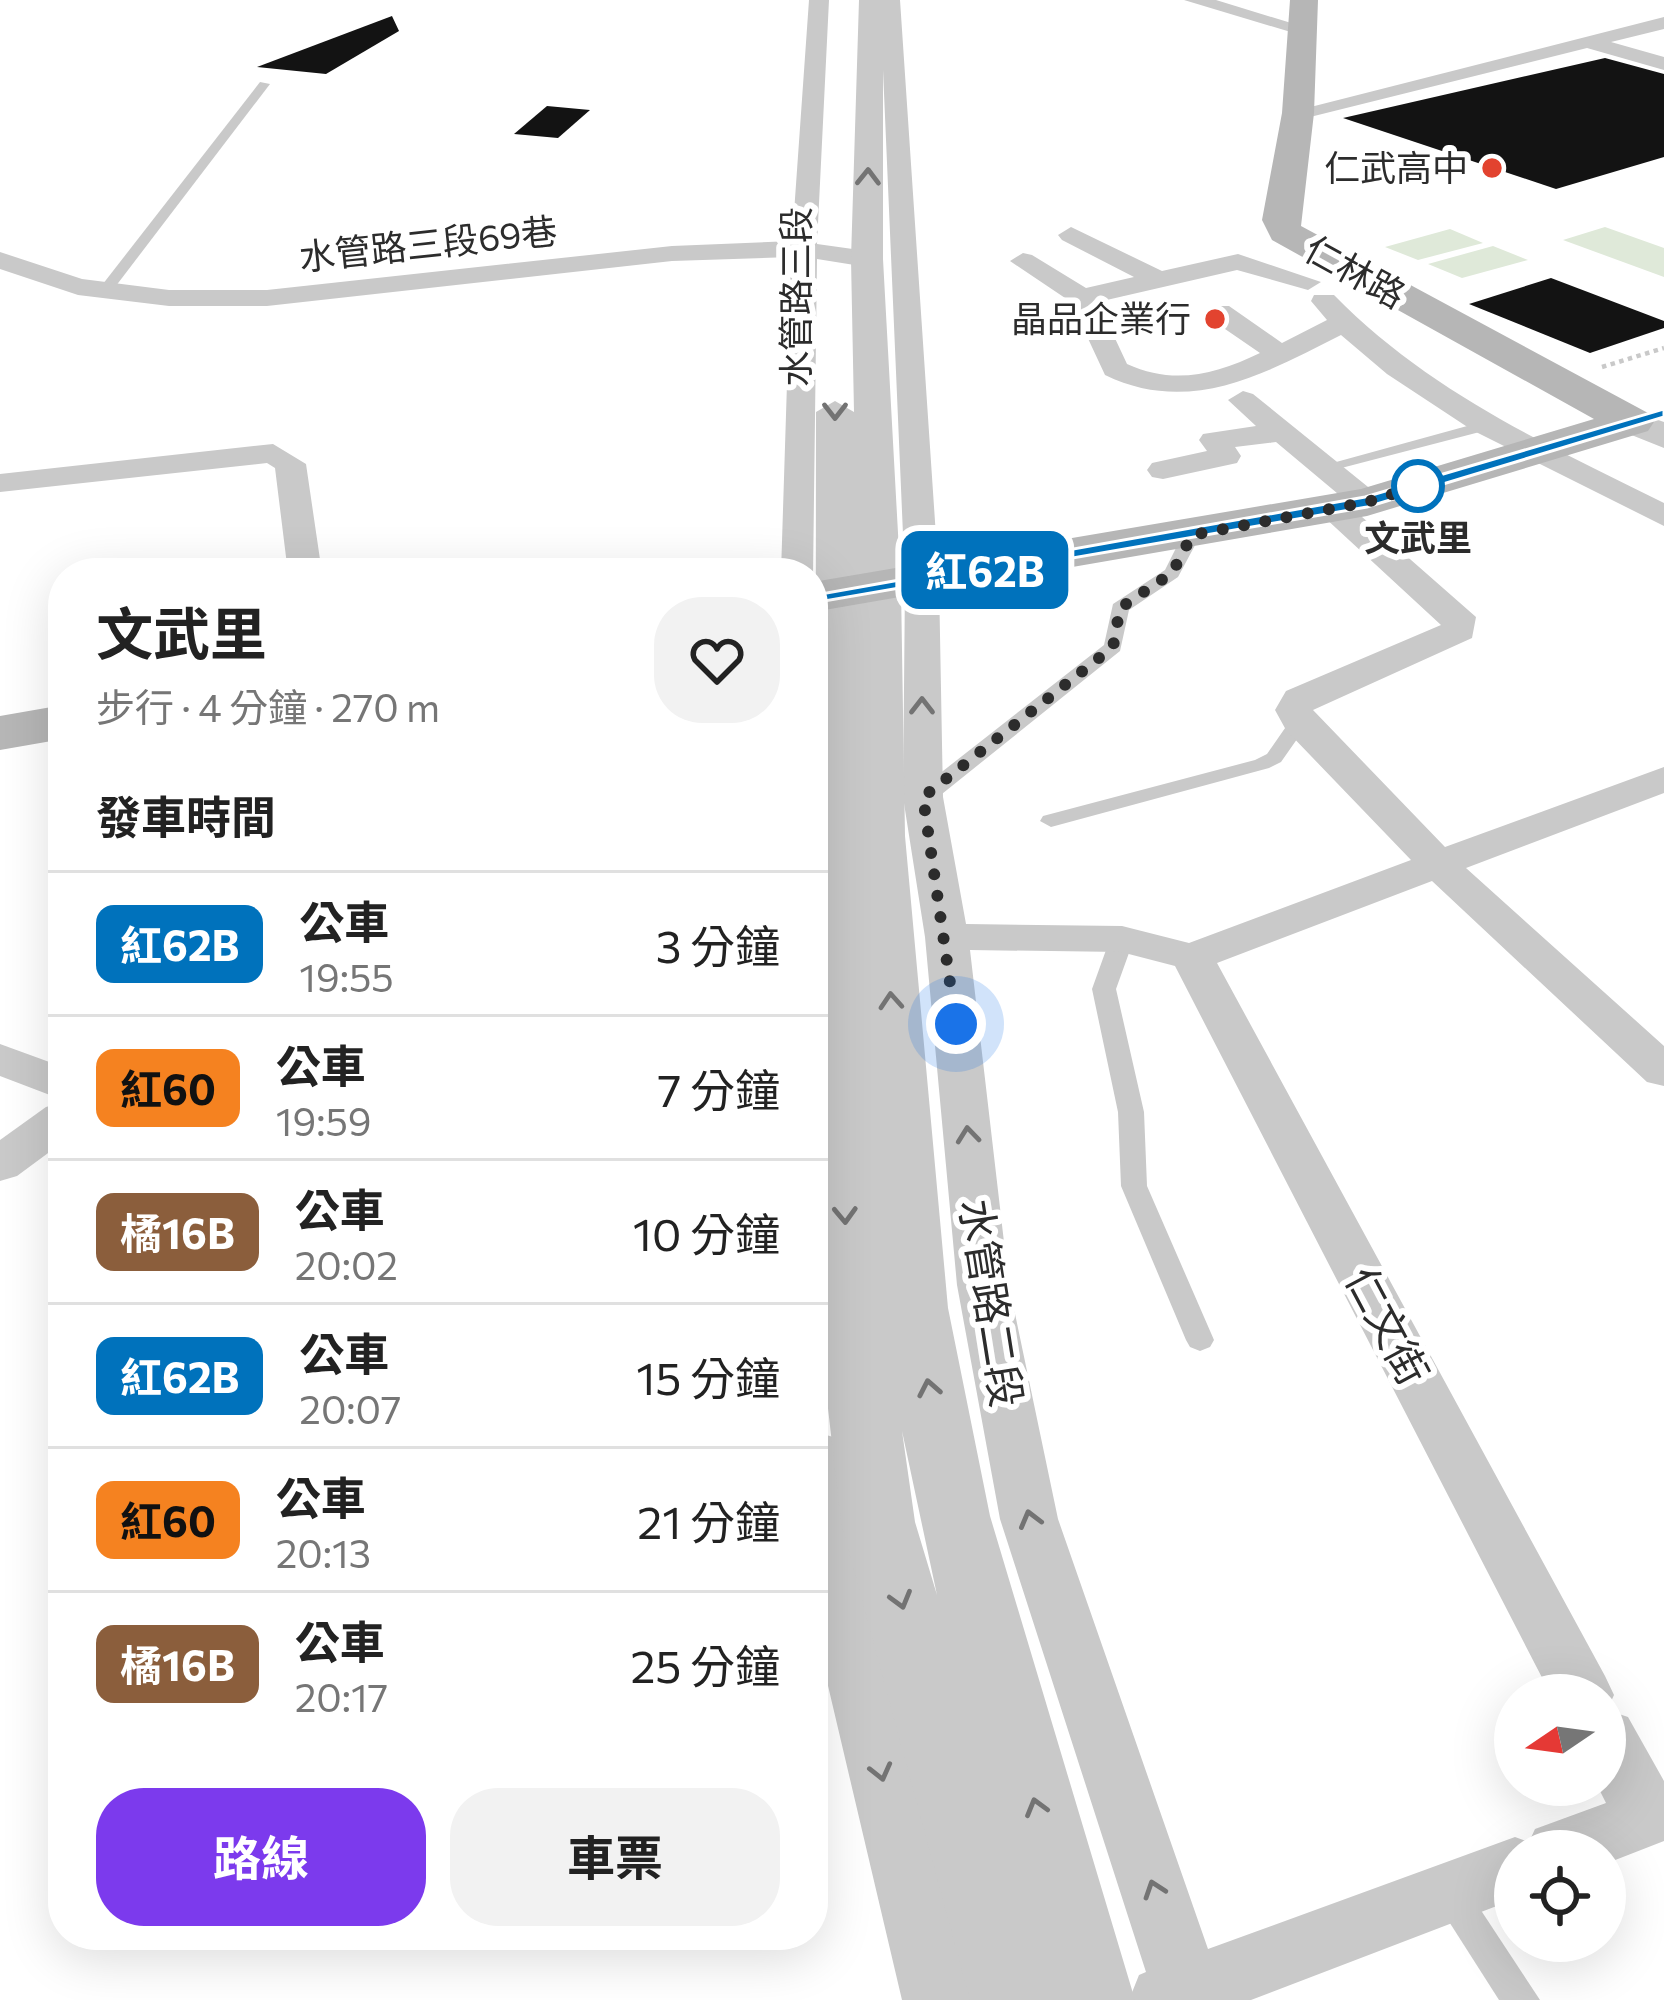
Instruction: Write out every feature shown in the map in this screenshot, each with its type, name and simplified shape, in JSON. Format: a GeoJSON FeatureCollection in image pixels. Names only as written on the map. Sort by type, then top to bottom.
{"type":"FeatureCollection","features":[{"type":"Feature","properties":{"kind":"main road","name":"仁林路"},"geometry":{"type":"LineString","coordinates":[[1304,15],[1298,113],[1280,220],[1305,264],[1653,424]]}},
{"type":"Feature","properties":{"kind":"main road"},"geometry":{"type":"LineString","coordinates":[[849,587],[1192,535],[1342,492],[1653,424]]}},
{"type":"Feature","properties":{"kind":"main road"},"geometry":{"type":"LineString","coordinates":[[1546,447],[1664,459]]}},
{"type":"Feature","properties":{"kind":"main road"},"geometry":{"type":"LineString","coordinates":[[0,733],[48,725]]}},
{"type":"Feature","properties":{"kind":"street","name":"水管路三段"},"geometry":{"type":"LineString","coordinates":[[819,0],[849,587]]}},
{"type":"Feature","properties":{"kind":"street","name":"水管路三段"},"geometry":{"type":"LineString","coordinates":[[835,255],[840,0]]}},
{"type":"Feature","properties":{"kind":"street","name":"水管路三段"},"geometry":{"type":"LineString","coordinates":[[835,255],[871,0]]}},
{"type":"Feature","properties":{"kind":"street"},"geometry":{"type":"LineString","coordinates":[[849,587],[890,0]]}},
{"type":"Feature","properties":{"kind":"street"},"geometry":{"type":"LineString","coordinates":[[1194,0],[1304,15]]}},
{"type":"Feature","properties":{"kind":"street"},"geometry":{"type":"LineString","coordinates":[[1298,113],[1664,22]]}},
{"type":"Feature","properties":{"kind":"street"},"geometry":{"type":"LineString","coordinates":[[1586,41],[1664,64]]}},
{"type":"Feature","properties":{"kind":"street"},"geometry":{"type":"LineString","coordinates":[[1071,235],[1159,280]]}},
{"type":"Feature","properties":{"kind":"street","name":"水管路三段69巷"},"geometry":{"type":"LineString","coordinates":[[0,260],[26,273],[104,292],[216,298],[302,294],[759,248],[835,255]]}},
{"type":"Feature","properties":{"kind":"street"},"geometry":{"type":"LineString","coordinates":[[1023,262],[1082,297],[1115,370],[1140,380],[1198,386],[1343,323]]}},
{"type":"Feature","properties":{"kind":"street"},"geometry":{"type":"LineString","coordinates":[[1082,297],[1238,262],[1305,264],[1343,323],[1397,367],[1489,425],[1546,447],[1664,516]]}},
{"type":"Feature","properties":{"kind":"street"},"geometry":{"type":"LineString","coordinates":[[1219,312],[1278,353]]}},
{"type":"Feature","properties":{"kind":"street"},"geometry":{"type":"LineString","coordinates":[[1243,400],[1284,432],[1458,617],[1460,630],[1299,699],[1294,710],[1299,722],[1441,867],[1664,1071]]}},
{"type":"Feature","properties":{"kind":"street"},"geometry":{"type":"LineString","coordinates":[[1163,470],[1226,455],[1214,440],[1284,432]]}},
{"type":"Feature","properties":{"kind":"street"},"geometry":{"type":"LineString","coordinates":[[0,483],[273,453],[290,464],[303,558]]}},
{"type":"Feature","properties":{"kind":"street","name":"水管路二段"},"geometry":{"type":"LineString","coordinates":[[849,587],[861,852],[914,1308],[953,1516],[1090,2000]]}},
{"type":"Feature","properties":{"kind":"street","name":"水管路二段"},"geometry":{"type":"LineString","coordinates":[[849,587],[861,852],[848,1295],[878,1522],[1015,2000]]}},
{"type":"Feature","properties":{"kind":"street"},"geometry":{"type":"LineString","coordinates":[[947,938],[1122,939],[1192,957],[1441,867],[1664,779]]}},
{"type":"Feature","properties":{"kind":"street","name":"水管路二段"},"geometry":{"type":"LineString","coordinates":[[861,852],[947,938],[983,1286],[1029,1520],[1180,1997]]}},
{"type":"Feature","properties":{"kind":"street","name":"仁文街"},"geometry":{"type":"LineString","coordinates":[[1192,957],[1571,1674]]}},
{"type":"Feature","properties":{"kind":"street"},"geometry":{"type":"LineString","coordinates":[[0,1059],[48,1079]]}},
{"type":"Feature","properties":{"kind":"street"},"geometry":{"type":"LineString","coordinates":[[0,1164],[48,1129]]}},
{"type":"Feature","properties":{"kind":"street"},"geometry":{"type":"LineString","coordinates":[[828,1555],[938,2000]]}},
{"type":"Feature","properties":{"kind":"street"},"geometry":{"type":"LineString","coordinates":[[1626,1771],[1658,1823],[1626,1832]]}},
{"type":"Feature","properties":{"kind":"street"},"geometry":{"type":"LineString","coordinates":[[1180,1997],[1494,1876]]}},
{"type":"Feature","properties":{"kind":"lane"},"geometry":{"type":"LineString","coordinates":[[104,292],[264,84]]}},
{"type":"Feature","properties":{"kind":"lane"},"geometry":{"type":"LineString","coordinates":[[1342,492],[1489,425]]}},
{"type":"Feature","properties":{"kind":"lane"},"geometry":{"type":"LineString","coordinates":[[861,852],[1113,647],[1120,608],[1172,573],[1192,535]]}},
{"type":"Feature","properties":{"kind":"lane"},"geometry":{"type":"LineString","coordinates":[[1051,821],[1262,764],[1274,758],[1299,722]]}},
{"type":"Feature","properties":{"kind":"lane"},"geometry":{"type":"LineString","coordinates":[[1122,939],[1104,989],[1131,1112],[1135,1186],[1200,1340]]}},
{"type":"Feature","properties":{"kind":"lane"},"geometry":{"type":"LineString","coordinates":[[1448,1893],[1521,2000]]}},
{"type":"Feature","properties":{"kind":"path"},"geometry":{"type":"LineString","coordinates":[[1558,380],[1664,348]]}},
{"type":"Feature","properties":{"kind":"green space"},"geometry":{"type":"Polygon","coordinates":[[[1605,227],[1664,248],[1664,277],[1563,240],[1605,227]]]}},
{"type":"Feature","properties":{"kind":"green space"},"geometry":{"type":"Polygon","coordinates":[[[1450,229],[1483,243],[1418,260],[1385,247],[1450,229]]]}},
{"type":"Feature","properties":{"kind":"green space"},"geometry":{"type":"Polygon","coordinates":[[[1493,246],[1528,260],[1462,278],[1428,264],[1493,246]]]}},
{"type":"Feature","properties":{"kind":"building"},"geometry":{"type":"Polygon","coordinates":[[[392,16],[399,31],[326,74],[257,67],[392,16]]]}},
{"type":"Feature","properties":{"kind":"building"},"geometry":{"type":"Polygon","coordinates":[[[1605,58],[1664,74],[1664,157],[1556,189],[1343,118],[1605,58]]]}},
{"type":"Feature","properties":{"kind":"building"},"geometry":{"type":"Polygon","coordinates":[[[547,106],[590,110],[558,138],[514,134],[547,106]]]}},
{"type":"Feature","properties":{"kind":"building"},"geometry":{"type":"Polygon","coordinates":[[[1551,278],[1664,321],[1664,328],[1590,353],[1469,304],[1551,278]]]}},
{"type":"Feature","properties":{"kind":"bus line","name":"紅62B"},"geometry":{"type":"LineString","coordinates":[[828,595],[1367,502],[1664,413]]}},
{"type":"Feature","properties":{"kind":"place","name":"仁武高中"},"geometry":{"type":"Point","coordinates":[1492,168]}},
{"type":"Feature","properties":{"kind":"place","name":"晶品企業行"},"geometry":{"type":"Point","coordinates":[1215,319]}},
{"type":"Feature","properties":{"kind":"place","name":"文武里"},"geometry":{"type":"Point","coordinates":[1418,486]}},
{"type":"Feature","properties":{"kind":"route"},"geometry":{"type":"LineString","coordinates":[[956,1024],[923,797],[1113,647],[1120,608],[1172,573],[1192,535],[1367,502],[1418,486]]}}]}
